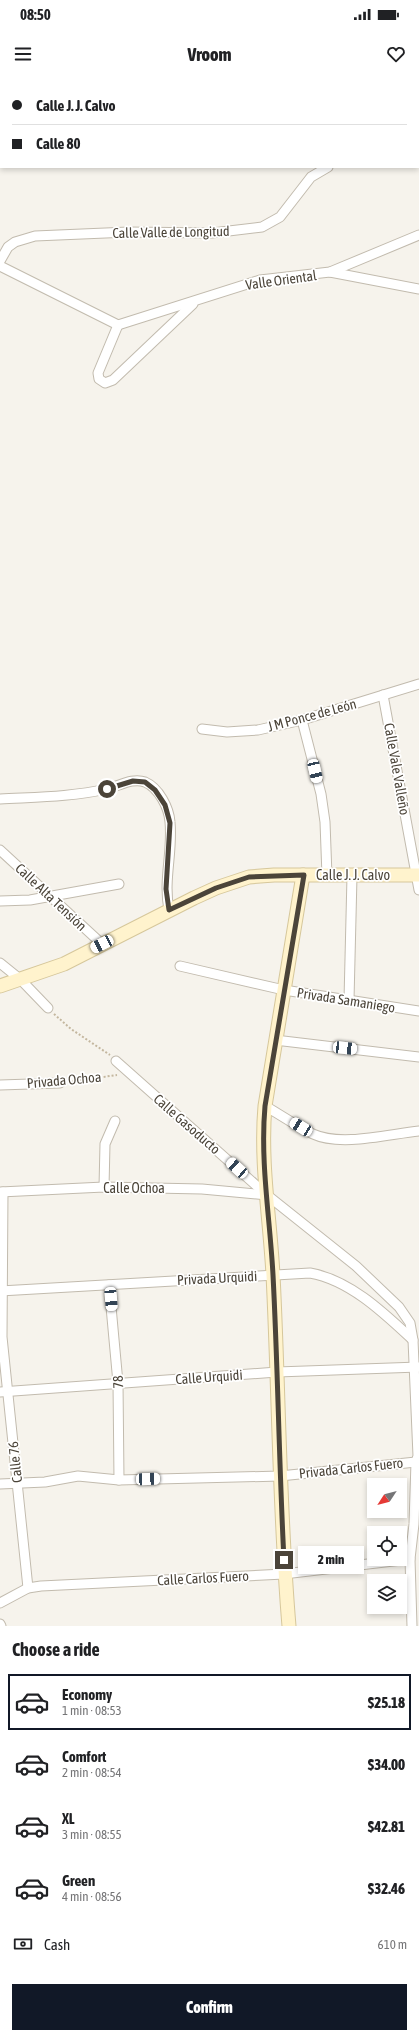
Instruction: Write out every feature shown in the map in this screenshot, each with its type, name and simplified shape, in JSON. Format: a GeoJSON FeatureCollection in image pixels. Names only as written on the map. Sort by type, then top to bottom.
{"type":"FeatureCollection","features":[{"type":"Feature","properties":{"kind":"street","name":"Calle Valle de Longitud"},"geometry":{"type":"LineString","coordinates":[[0,261],[8,247],[15,242],[35,236],[129,232],[212,233],[262,227],[280,217],[311,177],[326,168]]}},
{"type":"Feature","properties":{"kind":"street","name":"Valle Oriental"},"geometry":{"type":"LineString","coordinates":[[118,325],[260,280],[330,272],[419,235]]}},
{"type":"Feature","properties":{"kind":"street"},"geometry":{"type":"LineString","coordinates":[[0,266],[118,325],[98,373],[99,379],[104,383],[113,380],[195,301]]}},
{"type":"Feature","properties":{"kind":"street"},"geometry":{"type":"LineString","coordinates":[[330,272],[419,289]]}},
{"type":"Feature","properties":{"kind":"street","name":"J M Ponce de León"},"geometry":{"type":"LineString","coordinates":[[202,730],[245,732],[302,720],[419,684]]}},
{"type":"Feature","properties":{"kind":"street","name":"Calle Vale Valleño"},"geometry":{"type":"LineString","coordinates":[[383,695],[419,890]]}},
{"type":"Feature","properties":{"kind":"street"},"geometry":{"type":"LineString","coordinates":[[302,720],[320,794],[325,822],[327,876]]}},
{"type":"Feature","properties":{"kind":"street"},"geometry":{"type":"LineString","coordinates":[[0,799],[91,792],[133,781],[145,782],[155,790],[165,805],[170,823],[166,889],[169,910]]}},
{"type":"Feature","properties":{"kind":"street","name":"Calle Alta Tensión"},"geometry":{"type":"LineString","coordinates":[[0,850],[102,944]]}},
{"type":"Feature","properties":{"kind":"street"},"geometry":{"type":"LineString","coordinates":[[289,1626],[284,1574],[273,1275],[263,1151],[265,1106],[304,875]]}},
{"type":"Feature","properties":{"kind":"street","name":"Calle J. J. Calvo"},"geometry":{"type":"LineString","coordinates":[[0,986],[64,964],[169,910],[216,888],[249,877],[304,875],[417,875]]}},
{"type":"Feature","properties":{"kind":"street"},"geometry":{"type":"LineString","coordinates":[[349,1000],[352,876]]}},
{"type":"Feature","properties":{"kind":"street"},"geometry":{"type":"LineString","coordinates":[[0,901],[49,896],[119,884]]}},
{"type":"Feature","properties":{"kind":"street"},"geometry":{"type":"LineString","coordinates":[[0,963],[21,980],[48,1008]]}},
{"type":"Feature","properties":{"kind":"street","name":"Privada Samaniego"},"geometry":{"type":"LineString","coordinates":[[180,966],[284,990],[419,1011]]}},
{"type":"Feature","properties":{"kind":"street"},"geometry":{"type":"LineString","coordinates":[[276,1040],[419,1057]]}},
{"type":"Feature","properties":{"kind":"street","name":"Calle Gasoducto"},"geometry":{"type":"LineString","coordinates":[[116,1062],[267,1195],[338,1250],[387,1294],[410,1323],[417,1368],[418,1458],[417,1524],[410,1559],[412,1626]]}},
{"type":"Feature","properties":{"kind":"street","name":"Privada Ochoa"},"geometry":{"type":"LineString","coordinates":[[0,1085],[60,1083]]}},
{"type":"Feature","properties":{"kind":"street"},"geometry":{"type":"LineString","coordinates":[[265,1106],[313,1134],[327,1138],[342,1140],[419,1131]]}},
{"type":"Feature","properties":{"kind":"street"},"geometry":{"type":"LineString","coordinates":[[104,1187],[105,1144],[115,1121]]}},
{"type":"Feature","properties":{"kind":"street","name":"Calle Ochoa"},"geometry":{"type":"LineString","coordinates":[[1,1192],[104,1187],[202,1189],[267,1195]]}},
{"type":"Feature","properties":{"kind":"street","name":"Calle 76"},"geometry":{"type":"LineString","coordinates":[[1,1192],[1,1291],[4,1392],[17,1483],[28,1588]]}},
{"type":"Feature","properties":{"kind":"street","name":"Privada Urquidi"},"geometry":{"type":"LineString","coordinates":[[1,1291],[310,1273],[326,1276],[335,1280],[372,1305],[413,1340]]}},
{"type":"Feature","properties":{"kind":"street","name":"78"},"geometry":{"type":"LineString","coordinates":[[109,1285],[118,1384],[119,1480]]}},
{"type":"Feature","properties":{"kind":"street","name":"Calle Urquidi"},"geometry":{"type":"LineString","coordinates":[[4,1392],[277,1372],[417,1368]]}},
{"type":"Feature","properties":{"kind":"street","name":"Privada Carlos Fuero"},"geometry":{"type":"LineString","coordinates":[[0,1484],[45,1482],[78,1476],[119,1480],[280,1476],[418,1458]]}},
{"type":"Feature","properties":{"kind":"street","name":"Calle Carlos Fuero"},"geometry":{"type":"LineString","coordinates":[[0,1603],[28,1588],[69,1584],[284,1574],[410,1559]]}},
{"type":"Feature","properties":{"kind":"path"},"geometry":{"type":"LineString","coordinates":[[48,1008],[71,1029],[103,1049],[116,1062]]}},
{"type":"Feature","properties":{"kind":"path","name":"Privada Ochoa"},"geometry":{"type":"LineString","coordinates":[[60,1083],[128,1073]]}},
{"type":"Feature","properties":{"kind":"route"},"geometry":{"type":"LineString","coordinates":[[107,789],[133,781],[145,782],[155,790],[165,805],[169,813],[170,823],[166,881],[169,910],[216,888],[249,877],[304,875],[265,1106],[263,1127],[264,1174],[273,1275],[284,1560]]}}]}
